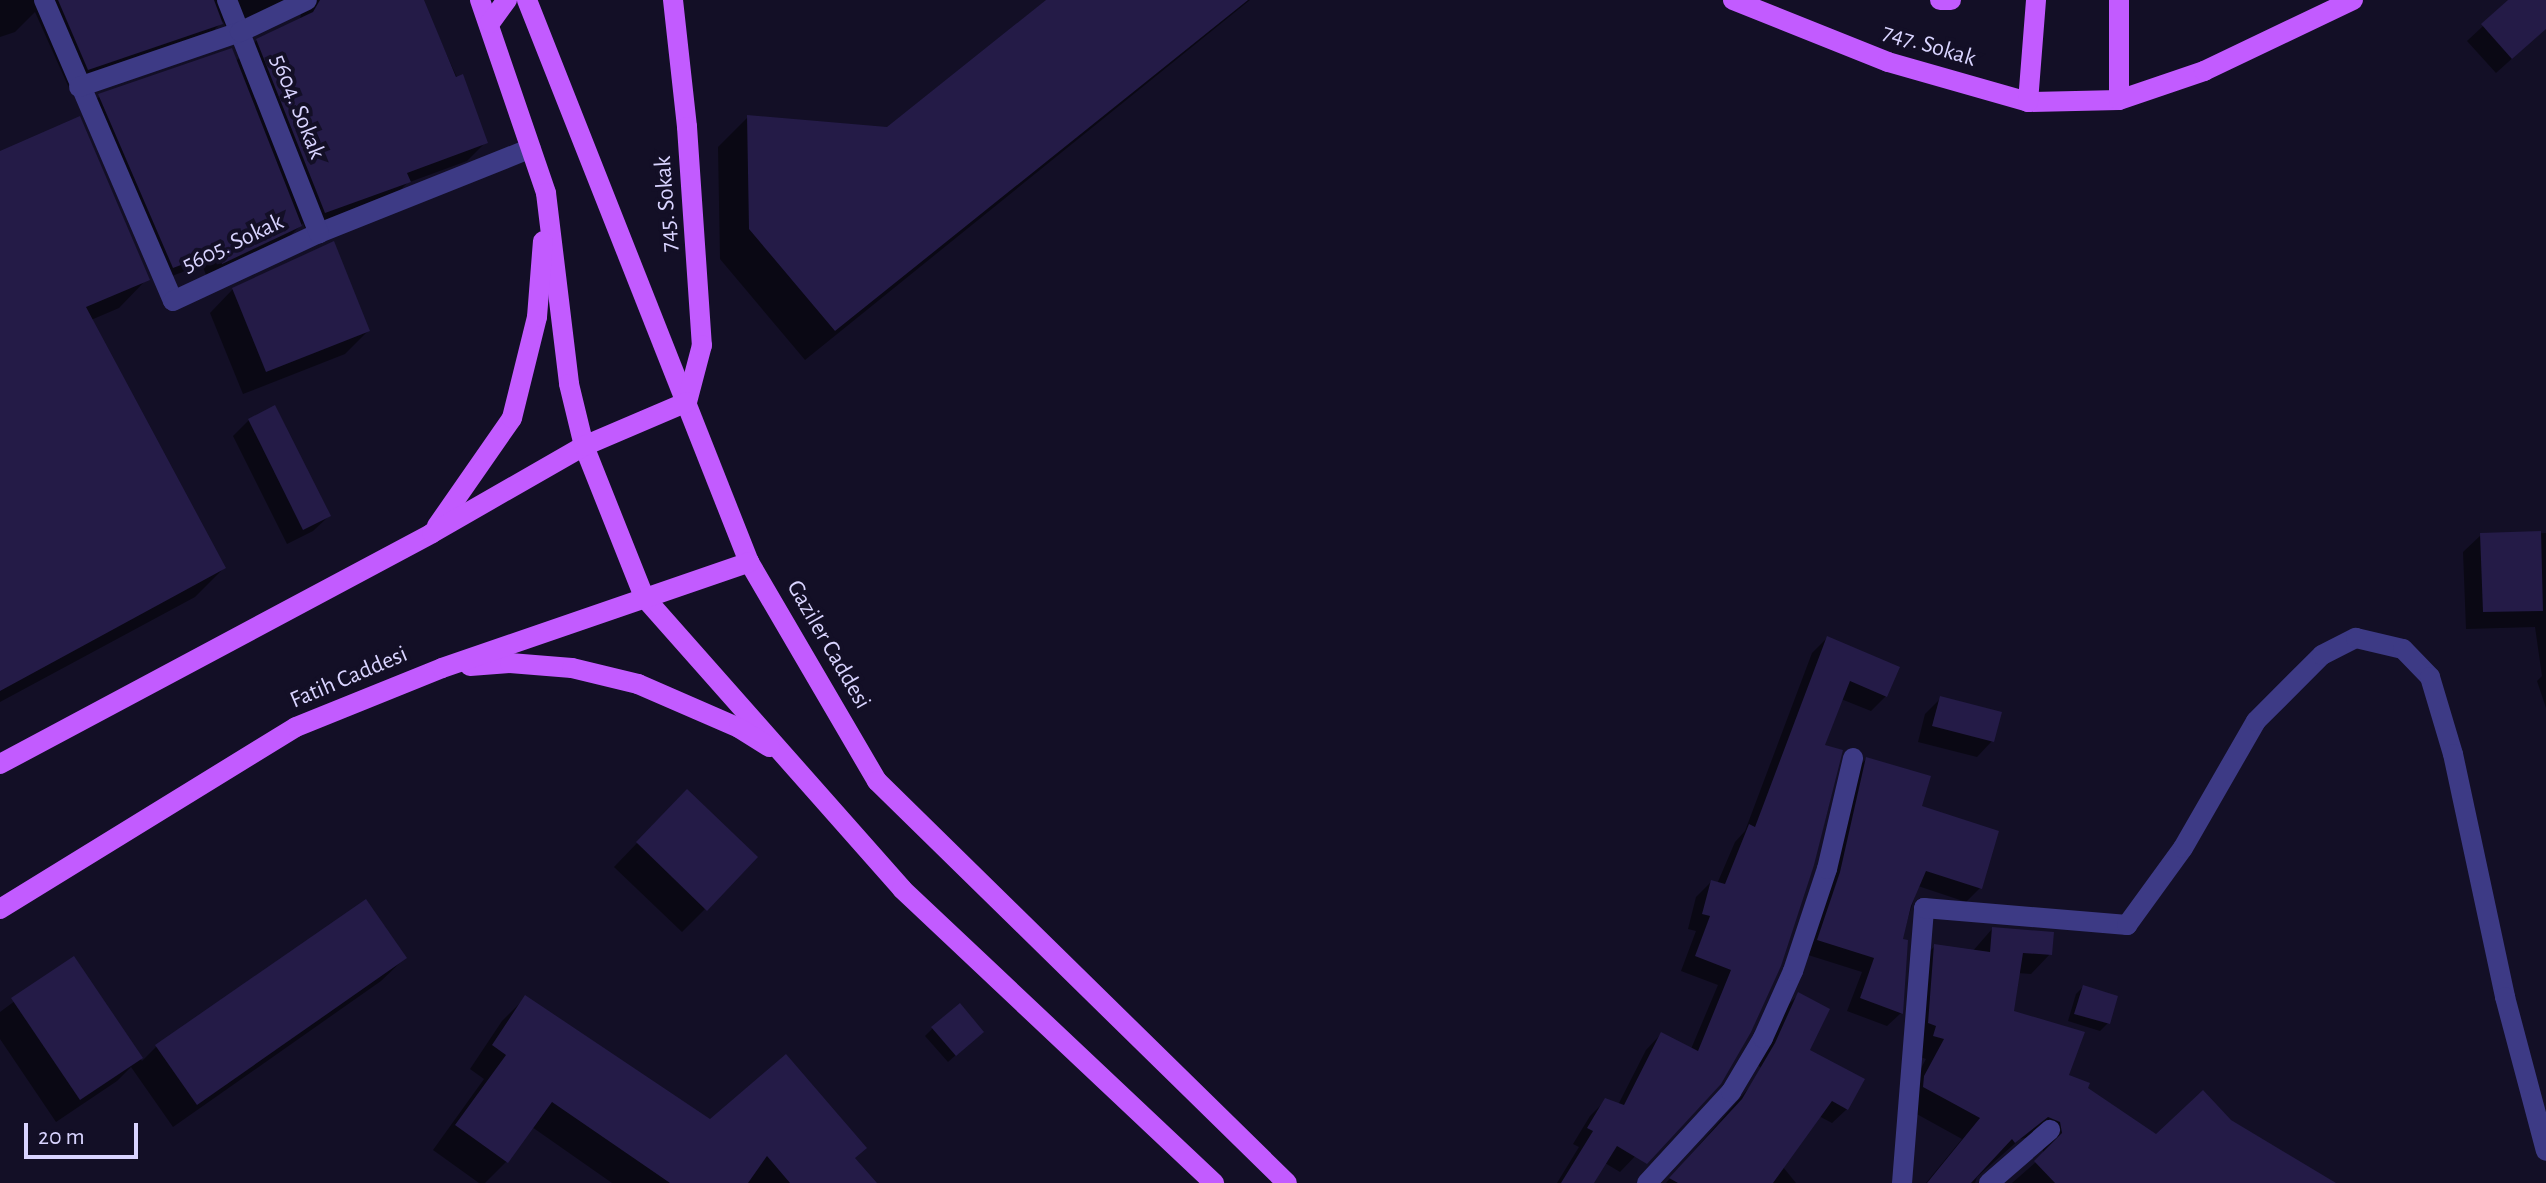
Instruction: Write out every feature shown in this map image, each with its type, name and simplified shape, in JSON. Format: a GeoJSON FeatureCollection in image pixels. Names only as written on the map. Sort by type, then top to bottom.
{"type":"FeatureCollection","features":[{"type":"Feature","properties":{"kind":"main road"},"geometry":{"type":"LineString","coordinates":[[480,0],[546,193],[569,384],[584,446],[644,597],[902,889],[1214,1183]]}},
{"type":"Feature","properties":{"kind":"main road"},"geometry":{"type":"LineString","coordinates":[[490,23],[507,0]]}},
{"type":"Feature","properties":{"kind":"main road","name":"Gaziler Caddesi"},"geometry":{"type":"LineString","coordinates":[[527,0],[749,562],[877,781],[1287,1183]]}},
{"type":"Feature","properties":{"kind":"main road","name":"745. Sokak"},"geometry":{"type":"LineString","coordinates":[[673,0],[687,127],[702,345],[687,402]]}},
{"type":"Feature","properties":{"kind":"main road","name":"747. Sokak"},"geometry":{"type":"LineString","coordinates":[[1733,0],[1888,62],[2028,102],[2119,100],[2204,71],[2353,0]]}},
{"type":"Feature","properties":{"kind":"main road","name":"747. Sokak"},"geometry":{"type":"LineString","coordinates":[[1940,0],[1951,0]]}},
{"type":"Feature","properties":{"kind":"main road"},"geometry":{"type":"LineString","coordinates":[[2028,102],[2036,0]]}},
{"type":"Feature","properties":{"kind":"main road"},"geometry":{"type":"LineString","coordinates":[[2119,0],[2119,100]]}},
{"type":"Feature","properties":{"kind":"main road"},"geometry":{"type":"LineString","coordinates":[[432,533],[512,418],[537,317],[546,193]]}},
{"type":"Feature","properties":{"kind":"main road"},"geometry":{"type":"LineString","coordinates":[[0,764],[432,533],[584,446],[687,402]]}},
{"type":"Feature","properties":{"kind":"main road","name":"Fatih Caddesi"},"geometry":{"type":"LineString","coordinates":[[0,909],[296,727],[442,668],[749,562]]}},
{"type":"Feature","properties":{"kind":"main road"},"geometry":{"type":"LineString","coordinates":[[442,668],[510,663],[572,668],[638,684],[739,728],[789,760]]}},
{"type":"Feature","properties":{"kind":"street","name":"5605. Sokak"},"geometry":{"type":"LineString","coordinates":[[44,0],[173,301],[319,233],[531,148]]}},
{"type":"Feature","properties":{"kind":"street","name":"5604. Sokak"},"geometry":{"type":"LineString","coordinates":[[227,0],[319,233]]}},
{"type":"Feature","properties":{"kind":"street"},"geometry":{"type":"LineString","coordinates":[[79,87],[240,32],[307,0]]}},
{"type":"Feature","properties":{"kind":"street"},"geometry":{"type":"LineString","coordinates":[[1902,1183],[1924,908],[2127,925],[2183,848],[2256,721],[2322,655],[2356,638],[2403,649],[2430,677],[2453,754],[2505,997],[2546,1151]]}},
{"type":"Feature","properties":{"kind":"street"},"geometry":{"type":"LineString","coordinates":[[1647,1183],[1731,1092],[1763,1038],[1793,971],[1827,869],[1853,758]]}},
{"type":"Feature","properties":{"kind":"street"},"geometry":{"type":"LineString","coordinates":[[1989,1183],[2050,1130]]}},
{"type":"Feature","properties":{"kind":"building"},"geometry":{"type":"Polygon","coordinates":[[[58,0],[214,0],[223,24],[88,70],[58,0]]]}},
{"type":"Feature","properties":{"kind":"building"},"geometry":{"type":"Polygon","coordinates":[[[320,0],[424,0],[456,77],[463,74],[488,143],[407,173],[411,182],[325,213],[256,39],[313,12],[320,0]]]}},
{"type":"Feature","properties":{"kind":"building"},"geometry":{"type":"Polygon","coordinates":[[[1046,0],[1248,0],[835,331],[749,229],[747,115],[887,127],[1046,0]]]}},
{"type":"Feature","properties":{"kind":"building"},"geometry":{"type":"Polygon","coordinates":[[[2508,0],[2546,0],[2546,29],[2512,59],[2481,24],[2508,0]]]}},
{"type":"Feature","properties":{"kind":"building"},"geometry":{"type":"Polygon","coordinates":[[[232,48],[302,226],[222,264],[218,251],[173,268],[98,94],[232,48]]]}},
{"type":"Feature","properties":{"kind":"building"},"geometry":{"type":"Polygon","coordinates":[[[80,116],[150,280],[86,307],[226,568],[0,691],[0,151],[80,116]]]}},
{"type":"Feature","properties":{"kind":"building"},"geometry":{"type":"Polygon","coordinates":[[[334,241],[370,331],[266,372],[232,288],[334,241]]]}},
{"type":"Feature","properties":{"kind":"building"},"geometry":{"type":"Polygon","coordinates":[[[275,405],[331,516],[303,530],[248,419],[275,405]]]}},
{"type":"Feature","properties":{"kind":"building"},"geometry":{"type":"Polygon","coordinates":[[[2541,531],[2543,611],[2483,612],[2480,533],[2541,531]]]}},
{"type":"Feature","properties":{"kind":"building"},"geometry":{"type":"Polygon","coordinates":[[[1827,636],[1900,667],[1887,697],[1850,681],[1825,745],[1843,750],[1814,865],[1781,966],[1751,1032],[1721,1084],[1647,1164],[1617,1146],[1594,1183],[1561,1183],[1593,1131],[1587,1128],[1605,1098],[1624,1105],[1661,1032],[1698,1051],[1731,970],[1695,956],[1710,916],[1702,914],[1711,880],[1725,884],[1749,824],[1755,827],[1827,636]]]}},
{"type":"Feature","properties":{"kind":"building"},"geometry":{"type":"Polygon","coordinates":[[[1940,696],[2002,712],[1994,742],[1932,726],[1940,696]]]}},
{"type":"Feature","properties":{"kind":"building"},"geometry":{"type":"Polygon","coordinates":[[[1866,757],[1931,776],[1922,806],[1999,831],[1982,889],[1926,871],[1911,906],[1903,939],[1908,940],[1903,1014],[1860,998],[1874,958],[1817,940],[1840,872],[1866,757]]]}},
{"type":"Feature","properties":{"kind":"building"},"geometry":{"type":"Polygon","coordinates":[[[687,789],[758,857],[707,911],[636,842],[687,789]]]}},
{"type":"Feature","properties":{"kind":"building"},"geometry":{"type":"Polygon","coordinates":[[[366,899],[407,958],[197,1105],[155,1045],[366,899]]]}},
{"type":"Feature","properties":{"kind":"building"},"geometry":{"type":"Polygon","coordinates":[[[1992,927],[2054,932],[2052,955],[2023,953],[2014,1011],[2085,1032],[2069,1075],[2090,1083],[2088,1088],[2156,1134],[2203,1090],[2231,1120],[2336,1183],[2055,1183],[2034,1161],[2062,1133],[2060,1122],[2048,1117],[2015,1143],[2012,1139],[1971,1183],[1927,1183],[1980,1118],[1923,1087],[1924,1076],[1944,1039],[1933,1036],[1936,1026],[1928,1023],[1934,944],[1990,952],[1992,927]]]}},
{"type":"Feature","properties":{"kind":"building"},"geometry":{"type":"Polygon","coordinates":[[[74,956],[143,1058],[80,1100],[11,998],[74,956]]]}},
{"type":"Feature","properties":{"kind":"building"},"geometry":{"type":"Polygon","coordinates":[[[2083,985],[2118,996],[2110,1024],[2074,1014],[2083,985]]]}},
{"type":"Feature","properties":{"kind":"building"},"geometry":{"type":"Polygon","coordinates":[[[1798,992],[1830,1009],[1810,1050],[1865,1079],[1848,1110],[1832,1101],[1773,1183],[1678,1183],[1669,1178],[1742,1099],[1775,1043],[1798,992]]]}},
{"type":"Feature","properties":{"kind":"building"},"geometry":{"type":"Polygon","coordinates":[[[525,995],[710,1119],[786,1054],[867,1148],[855,1158],[877,1183],[790,1183],[767,1156],[748,1183],[670,1183],[552,1102],[508,1163],[455,1125],[506,1055],[492,1045],[525,995]]]}},
{"type":"Feature","properties":{"kind":"building"},"geometry":{"type":"Polygon","coordinates":[[[960,1003],[984,1032],[956,1056],[931,1027],[960,1003]]]}}]}
